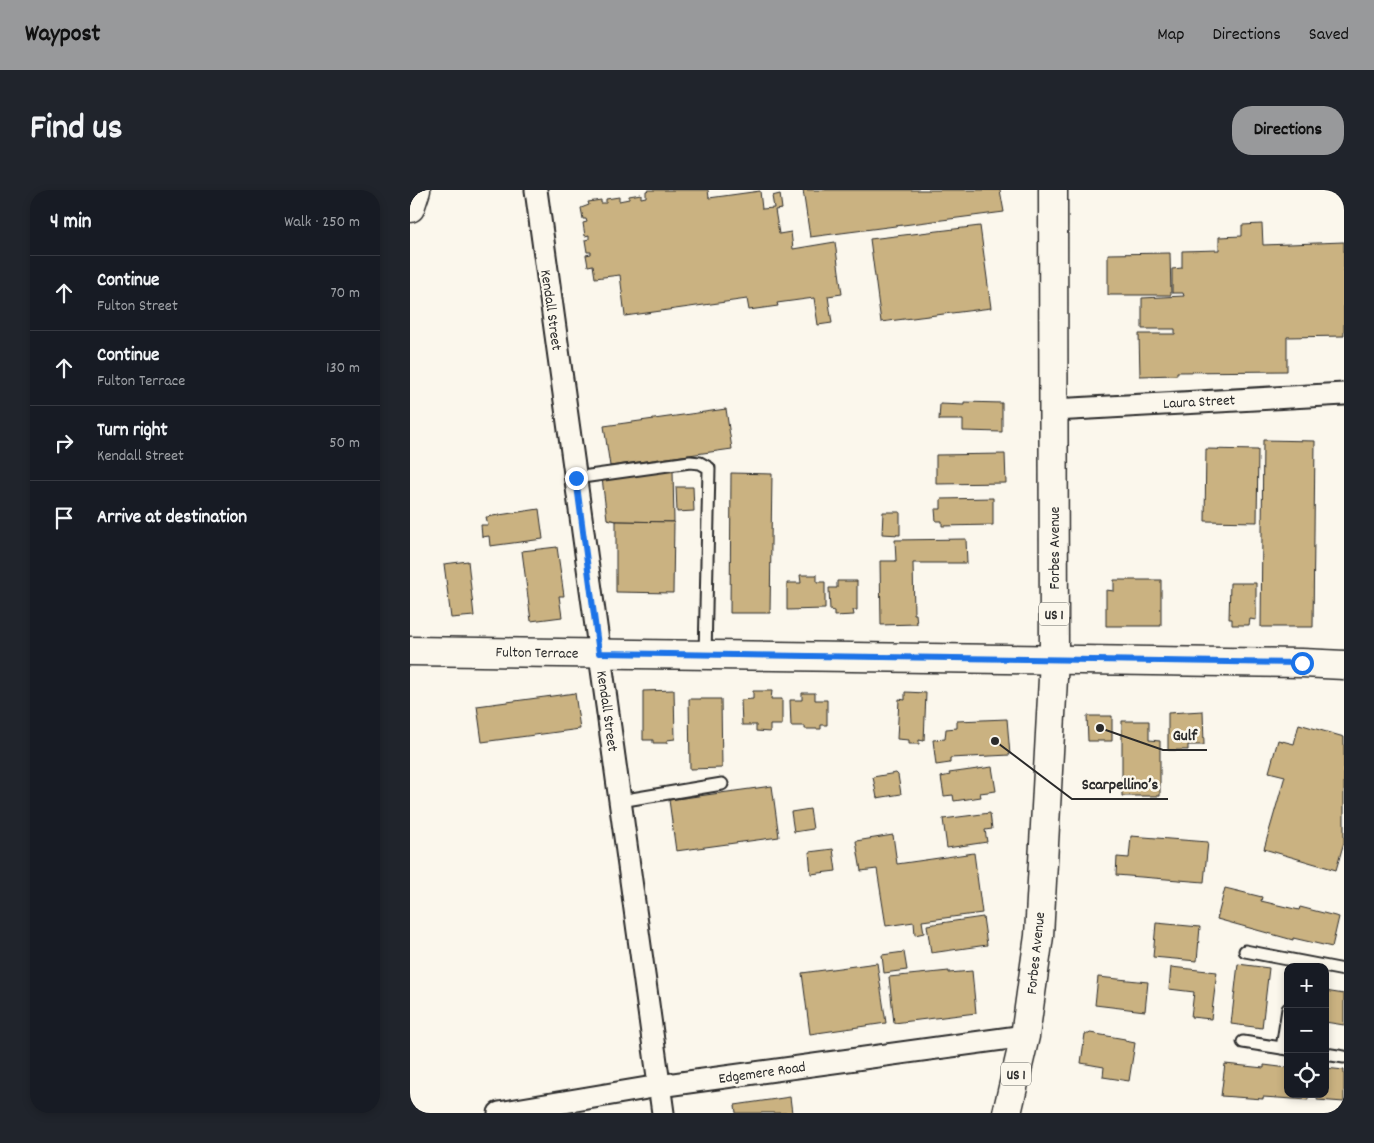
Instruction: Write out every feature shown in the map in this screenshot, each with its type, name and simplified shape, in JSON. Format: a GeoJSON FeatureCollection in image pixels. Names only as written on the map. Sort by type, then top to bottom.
{"type":"FeatureCollection","features":[{"type":"Feature","properties":{"kind":"main road"},"geometry":{"type":"LineString","coordinates":[[410,208],[416,190]]}},
{"type":"Feature","properties":{"kind":"main road","name":"Forbes Avenue"},"geometry":{"type":"LineString","coordinates":[[1007,1113],[1025,1036],[1039,936],[1054,660],[1053,190]]}},
{"type":"Feature","properties":{"kind":"main road","name":"Fulton Terrace"},"geometry":{"type":"LineString","coordinates":[[410,651],[1344,665]]}},
{"type":"Feature","properties":{"kind":"street","name":"Kendall Street"},"geometry":{"type":"LineString","coordinates":[[536,190],[663,1113]]}},
{"type":"Feature","properties":{"kind":"street","name":"Laura Street"},"geometry":{"type":"LineString","coordinates":[[1054,410],[1344,394]]}},
{"type":"Feature","properties":{"kind":"street","name":"Edgemere Road"},"geometry":{"type":"LineString","coordinates":[[499,1113],[659,1086],[1025,1036]]}},
{"type":"Feature","properties":{"kind":"lane"},"geometry":{"type":"LineString","coordinates":[[576,478],[690,462],[700,463],[709,468],[705,656]]}},
{"type":"Feature","properties":{"kind":"lane"},"geometry":{"type":"LineString","coordinates":[[620,801],[722,784]]}},
{"type":"Feature","properties":{"kind":"lane"},"geometry":{"type":"LineString","coordinates":[[1245,951],[1290,963]]}},
{"type":"Feature","properties":{"kind":"lane"},"geometry":{"type":"LineString","coordinates":[[1329,968],[1344,970]]}},
{"type":"Feature","properties":{"kind":"lane"},"geometry":{"type":"LineString","coordinates":[[1243,1042],[1284,1049]]}},
{"type":"Feature","properties":{"kind":"lane"},"geometry":{"type":"LineString","coordinates":[[1329,1055],[1344,1057]]}},
{"type":"Feature","properties":{"kind":"building"},"geometry":{"type":"Polygon","coordinates":[[[649,190],[708,190],[709,198],[760,191],[762,209],[774,208],[772,196],[780,194],[782,209],[775,210],[779,234],[791,232],[793,249],[835,242],[842,294],[828,296],[832,323],[818,325],[814,298],[777,303],[778,306],[749,310],[747,299],[625,316],[620,275],[595,278],[593,265],[588,266],[586,255],[591,254],[591,252],[587,252],[585,240],[589,239],[589,235],[585,236],[583,223],[587,222],[586,219],[583,219],[581,208],[589,205],[588,202],[601,200],[601,203],[606,203],[606,199],[619,197],[619,201],[629,199],[629,196],[641,194],[641,198],[646,197],[646,191],[649,190]]]}},
{"type":"Feature","properties":{"kind":"building"},"geometry":{"type":"Polygon","coordinates":[[[803,190],[1000,190],[1004,212],[810,237],[803,190]]]}},
{"type":"Feature","properties":{"kind":"building"},"geometry":{"type":"Polygon","coordinates":[[[1262,224],[1263,245],[1344,242],[1344,336],[1287,337],[1287,371],[1177,372],[1177,375],[1140,376],[1139,334],[1175,334],[1175,329],[1142,329],[1142,298],[1184,296],[1183,293],[1172,293],[1172,269],[1182,268],[1182,251],[1219,250],[1219,237],[1242,236],[1242,225],[1262,224]]]}},
{"type":"Feature","properties":{"kind":"building"},"geometry":{"type":"Polygon","coordinates":[[[980,226],[991,308],[881,322],[870,239],[980,226]]]}},
{"type":"Feature","properties":{"kind":"building"},"geometry":{"type":"Polygon","coordinates":[[[1170,253],[1171,295],[1108,295],[1108,254],[1170,253]]]}},
{"type":"Feature","properties":{"kind":"building"},"geometry":{"type":"Polygon","coordinates":[[[964,402],[1002,403],[1002,432],[963,431],[963,420],[939,420],[940,404],[964,405],[964,402]]]}},
{"type":"Feature","properties":{"kind":"building"},"geometry":{"type":"Polygon","coordinates":[[[726,409],[732,449],[610,466],[604,426],[726,409]]]}},
{"type":"Feature","properties":{"kind":"building"},"geometry":{"type":"Polygon","coordinates":[[[1263,440],[1315,441],[1313,627],[1261,627],[1263,440]]]}},
{"type":"Feature","properties":{"kind":"building"},"geometry":{"type":"Polygon","coordinates":[[[1206,449],[1258,450],[1257,522],[1205,521],[1206,449]]]}},
{"type":"Feature","properties":{"kind":"building"},"geometry":{"type":"Polygon","coordinates":[[[1005,454],[1006,483],[936,484],[936,455],[1005,454]]]}},
{"type":"Feature","properties":{"kind":"building"},"geometry":{"type":"Polygon","coordinates":[[[673,470],[674,522],[616,521],[607,519],[602,478],[673,470]]]}},
{"type":"Feature","properties":{"kind":"building"},"geometry":{"type":"Polygon","coordinates":[[[731,473],[772,474],[770,613],[730,613],[731,473]]]}},
{"type":"Feature","properties":{"kind":"building"},"geometry":{"type":"Polygon","coordinates":[[[676,487],[693,487],[694,511],[677,512],[676,487]]]}},
{"type":"Feature","properties":{"kind":"building"},"geometry":{"type":"Polygon","coordinates":[[[993,498],[993,525],[942,526],[942,521],[936,521],[935,509],[941,509],[941,499],[993,498]]]}},
{"type":"Feature","properties":{"kind":"building"},"geometry":{"type":"Polygon","coordinates":[[[539,509],[543,539],[490,546],[489,536],[482,537],[481,525],[488,525],[486,517],[539,509]]]}},
{"type":"Feature","properties":{"kind":"building"},"geometry":{"type":"Polygon","coordinates":[[[883,512],[900,512],[900,535],[882,534],[883,512]]]}},
{"type":"Feature","properties":{"kind":"building"},"geometry":{"type":"Polygon","coordinates":[[[616,521],[674,522],[673,593],[616,592],[616,521]]]}},
{"type":"Feature","properties":{"kind":"building"},"geometry":{"type":"Polygon","coordinates":[[[966,539],[967,563],[913,563],[914,614],[916,614],[917,624],[881,625],[880,561],[896,561],[895,540],[966,539]]]}},
{"type":"Feature","properties":{"kind":"building"},"geometry":{"type":"Polygon","coordinates":[[[557,547],[564,596],[559,596],[562,617],[531,621],[522,551],[557,547]]]}},
{"type":"Feature","properties":{"kind":"building"},"geometry":{"type":"Polygon","coordinates":[[[468,561],[474,616],[451,618],[444,564],[468,561]]]}},
{"type":"Feature","properties":{"kind":"building"},"geometry":{"type":"Polygon","coordinates":[[[800,575],[817,575],[817,582],[825,582],[825,609],[787,610],[787,583],[801,583],[800,575]]]}},
{"type":"Feature","properties":{"kind":"building"},"geometry":{"type":"Polygon","coordinates":[[[1114,580],[1161,580],[1161,626],[1106,626],[1106,590],[1114,591],[1114,580]]]}},
{"type":"Feature","properties":{"kind":"building"},"geometry":{"type":"Polygon","coordinates":[[[837,581],[857,581],[857,610],[853,610],[854,615],[834,616],[834,611],[830,610],[829,588],[837,588],[837,581]]]}},
{"type":"Feature","properties":{"kind":"building"},"geometry":{"type":"Polygon","coordinates":[[[1230,583],[1256,583],[1256,620],[1250,619],[1249,625],[1232,625],[1232,619],[1229,619],[1230,583]]]}},
{"type":"Feature","properties":{"kind":"building"},"geometry":{"type":"Polygon","coordinates":[[[674,690],[675,739],[667,740],[667,743],[653,743],[653,740],[643,740],[643,691],[674,690]]]}},
{"type":"Feature","properties":{"kind":"building"},"geometry":{"type":"Polygon","coordinates":[[[753,691],[772,691],[771,699],[782,699],[782,725],[770,725],[770,732],[756,731],[756,725],[742,725],[741,700],[753,699],[753,691]]]}},
{"type":"Feature","properties":{"kind":"building"},"geometry":{"type":"Polygon","coordinates":[[[905,692],[926,693],[924,741],[919,740],[919,744],[909,744],[909,740],[897,739],[899,699],[905,700],[905,692]]]}},
{"type":"Feature","properties":{"kind":"building"},"geometry":{"type":"Polygon","coordinates":[[[575,693],[580,729],[482,742],[477,706],[575,693]]]}},
{"type":"Feature","properties":{"kind":"building"},"geometry":{"type":"Polygon","coordinates":[[[802,693],[815,693],[815,700],[827,700],[827,725],[821,725],[821,729],[805,729],[805,726],[791,726],[790,700],[802,700],[802,693]]]}},
{"type":"Feature","properties":{"kind":"building"},"geometry":{"type":"Polygon","coordinates":[[[689,699],[721,699],[722,768],[690,769],[689,699]]]}},
{"type":"Feature","properties":{"kind":"building"},"geometry":{"type":"Polygon","coordinates":[[[1203,711],[1204,745],[1188,745],[1188,750],[1168,750],[1168,713],[1203,711]]]}},
{"type":"Feature","properties":{"kind":"building"},"geometry":{"type":"Polygon","coordinates":[[[1087,716],[1112,716],[1112,741],[1088,741],[1087,716]]]}},
{"type":"Feature","properties":{"kind":"building"},"geometry":{"type":"Polygon","coordinates":[[[1007,719],[1010,755],[950,758],[950,763],[936,765],[933,740],[945,739],[946,729],[957,728],[957,721],[1007,719]]]}},
{"type":"Feature","properties":{"kind":"building"},"geometry":{"type":"Polygon","coordinates":[[[1122,721],[1149,721],[1149,740],[1160,741],[1160,796],[1122,796],[1122,721]]]}},
{"type":"Feature","properties":{"kind":"building"},"geometry":{"type":"Polygon","coordinates":[[[1299,724],[1344,737],[1344,842],[1336,870],[1264,849],[1285,776],[1269,772],[1278,740],[1294,744],[1299,724]]]}},
{"type":"Feature","properties":{"kind":"building"},"geometry":{"type":"Polygon","coordinates":[[[992,767],[996,791],[980,793],[981,797],[954,801],[953,795],[944,796],[941,777],[950,775],[949,773],[992,767]]]}},
{"type":"Feature","properties":{"kind":"building"},"geometry":{"type":"Polygon","coordinates":[[[896,773],[901,794],[877,798],[873,777],[896,773]]]}},
{"type":"Feature","properties":{"kind":"building"},"geometry":{"type":"Polygon","coordinates":[[[772,786],[779,837],[676,851],[669,800],[772,786]]]}},
{"type":"Feature","properties":{"kind":"building"},"geometry":{"type":"Polygon","coordinates":[[[810,809],[813,829],[794,832],[791,812],[810,809]]]}},
{"type":"Feature","properties":{"kind":"building"},"geometry":{"type":"Polygon","coordinates":[[[990,813],[992,829],[985,830],[987,842],[947,848],[943,819],[990,813]]]}},
{"type":"Feature","properties":{"kind":"building"},"geometry":{"type":"Polygon","coordinates":[[[893,835],[897,864],[974,853],[982,913],[922,921],[924,933],[915,935],[914,922],[886,926],[877,869],[861,871],[856,841],[893,835]]]}},
{"type":"Feature","properties":{"kind":"building"},"geometry":{"type":"Polygon","coordinates":[[[1131,836],[1208,842],[1204,882],[1116,875],[1117,857],[1129,858],[1131,836]]]}},
{"type":"Feature","properties":{"kind":"building"},"geometry":{"type":"Polygon","coordinates":[[[833,849],[836,871],[811,874],[809,852],[833,849]]]}},
{"type":"Feature","properties":{"kind":"building"},"geometry":{"type":"Polygon","coordinates":[[[1225,888],[1262,897],[1261,901],[1299,910],[1300,907],[1339,917],[1332,947],[1293,938],[1293,940],[1217,919],[1225,888]]]}},
{"type":"Feature","properties":{"kind":"building"},"geometry":{"type":"Polygon","coordinates":[[[983,917],[987,945],[931,953],[927,925],[983,917]]]}},
{"type":"Feature","properties":{"kind":"building"},"geometry":{"type":"Polygon","coordinates":[[[1156,923],[1200,927],[1197,961],[1153,957],[1156,923]]]}},
{"type":"Feature","properties":{"kind":"building"},"geometry":{"type":"Polygon","coordinates":[[[904,952],[907,970],[884,973],[882,955],[904,952]]]}},
{"type":"Feature","properties":{"kind":"building"},"geometry":{"type":"Polygon","coordinates":[[[877,963],[886,1023],[810,1034],[802,973],[877,963]]]}},
{"type":"Feature","properties":{"kind":"building"},"geometry":{"type":"Polygon","coordinates":[[[1238,964],[1269,968],[1262,1028],[1231,1024],[1238,964]]]}},
{"type":"Feature","properties":{"kind":"building"},"geometry":{"type":"Polygon","coordinates":[[[1171,967],[1217,972],[1211,1019],[1191,1017],[1194,992],[1169,989],[1171,967]]]}},
{"type":"Feature","properties":{"kind":"building"},"geometry":{"type":"Polygon","coordinates":[[[949,971],[949,973],[972,971],[976,1013],[894,1023],[889,977],[949,971]]]}},
{"type":"Feature","properties":{"kind":"building"},"geometry":{"type":"Polygon","coordinates":[[[1098,977],[1148,982],[1145,1011],[1095,1005],[1098,977]]]}},
{"type":"Feature","properties":{"kind":"building"},"geometry":{"type":"Polygon","coordinates":[[[1329,992],[1344,994],[1344,1025],[1329,1023],[1329,992]]]}},
{"type":"Feature","properties":{"kind":"building"},"geometry":{"type":"Polygon","coordinates":[[[1090,1033],[1125,1039],[1125,1041],[1135,1043],[1129,1081],[1103,1077],[1104,1067],[1081,1063],[1085,1034],[1090,1033]]]}},
{"type":"Feature","properties":{"kind":"building"},"geometry":{"type":"Polygon","coordinates":[[[1225,1064],[1264,1068],[1264,1065],[1284,1068],[1284,1098],[1308,1098],[1308,1100],[1263,1097],[1263,1099],[1221,1096],[1225,1064]]]}},
{"type":"Feature","properties":{"kind":"building"},"geometry":{"type":"Polygon","coordinates":[[[1329,1068],[1344,1070],[1344,1102],[1317,1100],[1317,1098],[1329,1098],[1329,1068]]]}},
{"type":"Feature","properties":{"kind":"building"},"geometry":{"type":"Polygon","coordinates":[[[790,1097],[792,1113],[736,1113],[735,1105],[790,1097]]]}},
{"type":"Feature","properties":{"kind":"place","name":"Gulf"},"geometry":{"type":"Point","coordinates":[1100,728]}},
{"type":"Feature","properties":{"kind":"place","name":"Scarpellino’s"},"geometry":{"type":"Point","coordinates":[995,741]}},
{"type":"Feature","properties":{"kind":"route"},"geometry":{"type":"LineString","coordinates":[[576,478],[599,653],[1302,663]]}}]}
